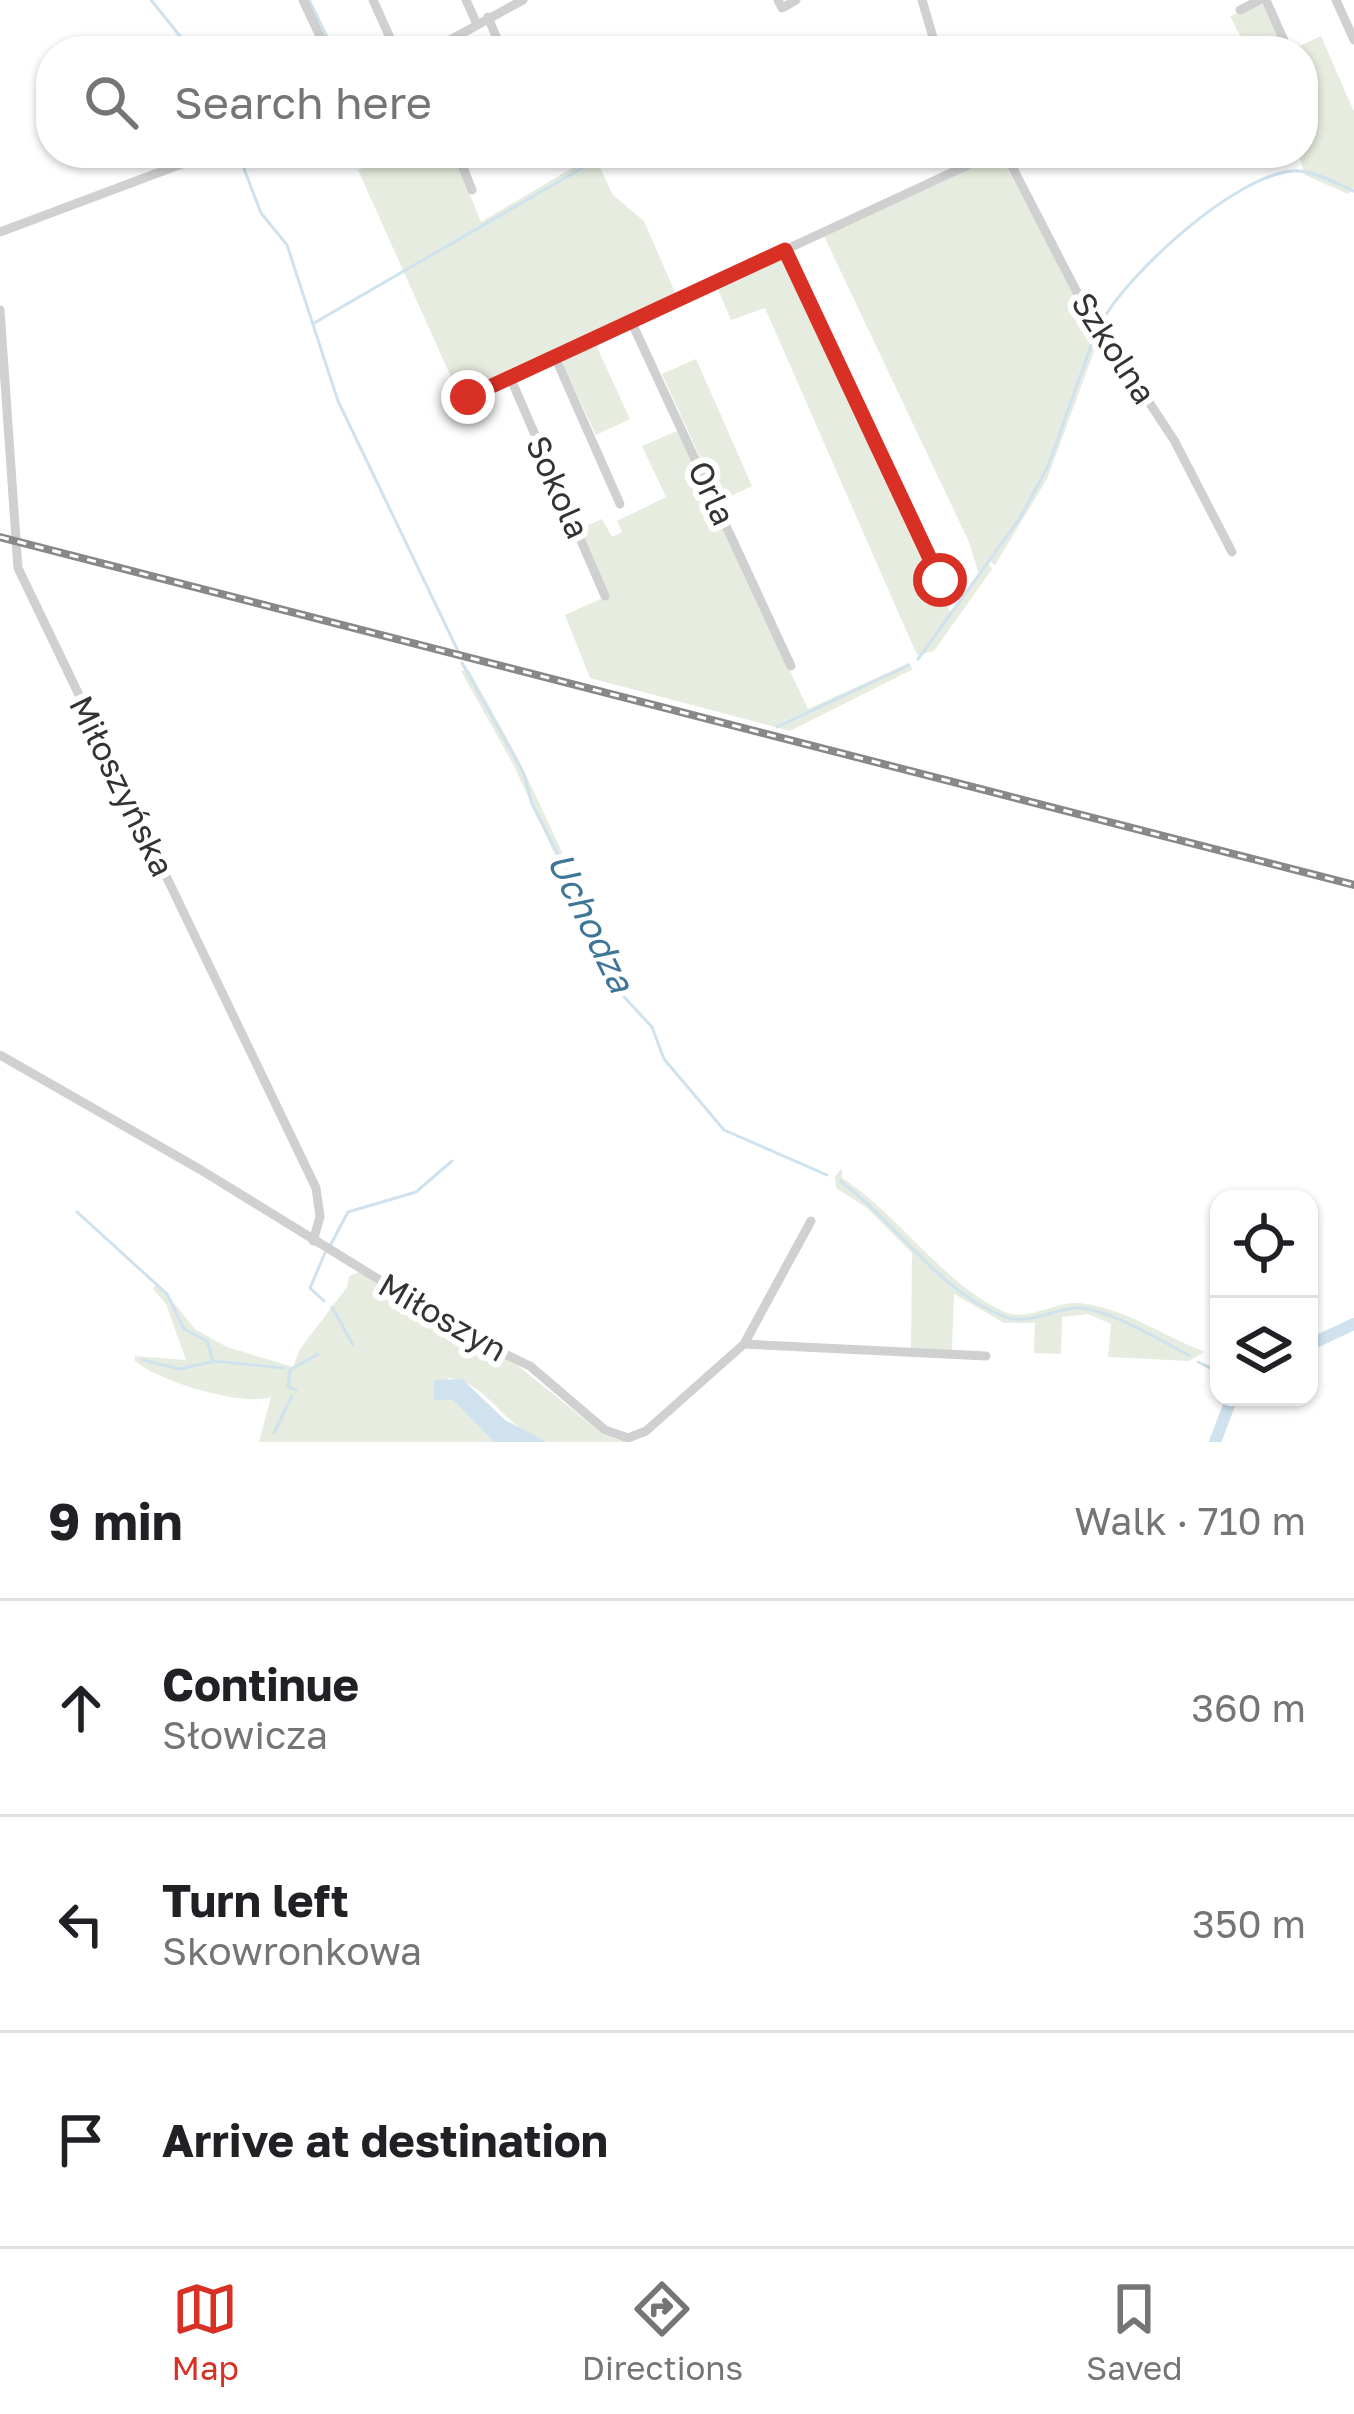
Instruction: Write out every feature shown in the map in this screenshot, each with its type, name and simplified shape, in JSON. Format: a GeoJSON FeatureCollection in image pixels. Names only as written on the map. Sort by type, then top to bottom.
{"type":"FeatureCollection","features":[{"type":"Feature","properties":{"kind":"street"},"geometry":{"type":"LineString","coordinates":[[303,0],[320,36]]}},
{"type":"Feature","properties":{"kind":"street"},"geometry":{"type":"LineString","coordinates":[[373,0],[389,36]]}},
{"type":"Feature","properties":{"kind":"street"},"geometry":{"type":"LineString","coordinates":[[466,0],[476,22]]}},
{"type":"Feature","properties":{"kind":"street"},"geometry":{"type":"LineString","coordinates":[[454,36],[523,0]]}},
{"type":"Feature","properties":{"kind":"street"},"geometry":{"type":"LineString","coordinates":[[778,0],[782,8],[796,0]]}},
{"type":"Feature","properties":{"kind":"street"},"geometry":{"type":"LineString","coordinates":[[922,0],[933,36]]}},
{"type":"Feature","properties":{"kind":"street"},"geometry":{"type":"LineString","coordinates":[[1240,10],[1263,0],[1281,36]]}},
{"type":"Feature","properties":{"kind":"street"},"geometry":{"type":"LineString","coordinates":[[1336,0],[1354,40]]}},
{"type":"Feature","properties":{"kind":"street"},"geometry":{"type":"LineString","coordinates":[[488,17],[496,36]]}},
{"type":"Feature","properties":{"kind":"street"},"geometry":{"type":"LineString","coordinates":[[0,232],[171,168]]}},
{"type":"Feature","properties":{"kind":"street"},"geometry":{"type":"LineString","coordinates":[[463,168],[472,190]]}},
{"type":"Feature","properties":{"kind":"street"},"geometry":{"type":"LineString","coordinates":[[468,397],[962,168]]}},
{"type":"Feature","properties":{"kind":"street","name":"Szkolna"},"geometry":{"type":"LineString","coordinates":[[1013,168],[1080,298],[1174,440],[1229,547]]}},
{"type":"Feature","properties":{"kind":"street"},"geometry":{"type":"LineString","coordinates":[[785,250],[940,580]]}},
{"type":"Feature","properties":{"kind":"street","name":"Miłoszyńska"},"geometry":{"type":"LineString","coordinates":[[0,310],[18,568],[316,1188],[320,1217],[313,1241]]}},
{"type":"Feature","properties":{"kind":"street","name":"Orla"},"geometry":{"type":"LineString","coordinates":[[631,321],[791,666]]}},
{"type":"Feature","properties":{"kind":"street"},"geometry":{"type":"LineString","coordinates":[[555,357],[620,504]]}},
{"type":"Feature","properties":{"kind":"street","name":"Sokola"},"geometry":{"type":"LineString","coordinates":[[510,377],[605,596]]}},
{"type":"Feature","properties":{"kind":"street","name":"Miłoszyn"},"geometry":{"type":"LineString","coordinates":[[0,1055],[530,1366],[615,1436],[637,1437],[646,1431],[744,1344],[811,1221]]}},
{"type":"Feature","properties":{"kind":"street"},"geometry":{"type":"LineString","coordinates":[[744,1344],[986,1356]]}},
{"type":"Feature","properties":{"kind":"shaded area"},"geometry":{"type":"Polygon","coordinates":[[[1264,4],[1280,36],[1240,36],[1230,16],[1264,4]]]}},
{"type":"Feature","properties":{"kind":"shaded area"},"geometry":{"type":"Polygon","coordinates":[[[1318,37],[1354,112],[1354,188],[1348,194],[1305,175],[1303,168],[1318,168],[1318,37]]]}},
{"type":"Feature","properties":{"kind":"shaded area"},"geometry":{"type":"Polygon","coordinates":[[[459,168],[481,222],[572,168],[600,168],[613,195],[644,221],[677,297],[460,397],[358,170],[459,168]]]}},
{"type":"Feature","properties":{"kind":"shaded area"},"geometry":{"type":"Polygon","coordinates":[[[972,168],[1007,168],[1099,338],[1047,479],[995,565],[987,560],[992,569],[934,651],[917,655],[765,308],[731,320],[716,285],[783,256],[951,614],[979,575],[969,542],[824,236],[972,168]]]}},
{"type":"Feature","properties":{"kind":"shaded area"},"geometry":{"type":"Polygon","coordinates":[[[594,341],[630,419],[596,435],[563,365],[566,354],[594,341]]]}},
{"type":"Feature","properties":{"kind":"shaded area"},"geometry":{"type":"Polygon","coordinates":[[[696,359],[752,486],[720,501],[662,374],[696,359]]]}},
{"type":"Feature","properties":{"kind":"shaded area"},"geometry":{"type":"Polygon","coordinates":[[[677,431],[808,709],[909,663],[913,669],[790,731],[590,678],[565,615],[607,596],[580,529],[602,519],[612,537],[622,532],[617,521],[666,497],[642,446],[677,431]]]}},
{"type":"Feature","properties":{"kind":"shaded area"},"geometry":{"type":"Polygon","coordinates":[[[469,670],[519,760],[592,916],[585,920],[513,764],[461,671],[469,670]]]}},
{"type":"Feature","properties":{"kind":"shaded area"},"geometry":{"type":"Polygon","coordinates":[[[842,1168],[842,1178],[941,1267],[1005,1312],[1022,1315],[1068,1304],[1094,1305],[1205,1352],[1189,1361],[1108,1357],[1111,1324],[1088,1314],[1062,1317],[1061,1354],[1034,1353],[1035,1323],[1004,1323],[954,1294],[952,1351],[911,1350],[912,1253],[867,1208],[836,1188],[835,1177],[842,1168]]]}},
{"type":"Feature","properties":{"kind":"shaded area"},"geometry":{"type":"Polygon","coordinates":[[[360,1272],[512,1361],[604,1435],[625,1442],[549,1442],[534,1437],[475,1388],[448,1378],[453,1400],[494,1442],[259,1442],[271,1397],[241,1398],[201,1390],[135,1361],[135,1356],[186,1360],[166,1304],[153,1289],[157,1282],[195,1329],[227,1347],[293,1367],[300,1349],[347,1287],[349,1276],[360,1272]]]}},
{"type":"Feature","properties":{"kind":"water"},"geometry":{"type":"Polygon","coordinates":[[[462,1379],[505,1420],[547,1442],[494,1442],[453,1400],[434,1400],[434,1380],[462,1379]]]}},
{"type":"Feature","properties":{"kind":"waterway","name":"Uchodza"},"geometry":{"type":"LineString","coordinates":[[151,0],[180,36]]}},
{"type":"Feature","properties":{"kind":"waterway"},"geometry":{"type":"LineString","coordinates":[[309,0],[327,36]]}},
{"type":"Feature","properties":{"kind":"waterway","name":"Uchodza"},"geometry":{"type":"LineString","coordinates":[[244,168],[261,213],[287,245],[338,401],[458,651]]}},
{"type":"Feature","properties":{"kind":"waterway"},"geometry":{"type":"LineString","coordinates":[[314,323],[582,168]]}},
{"type":"Feature","properties":{"kind":"waterway"},"geometry":{"type":"LineString","coordinates":[[1101,323],[1158,254],[1242,190],[1269,177],[1301,171],[1354,191]]}},
{"type":"Feature","properties":{"kind":"waterway"},"geometry":{"type":"LineString","coordinates":[[918,659],[1020,518],[1048,466],[1096,332]]}},
{"type":"Feature","properties":{"kind":"waterway","name":"Uchodza"},"geometry":{"type":"LineString","coordinates":[[462,663],[524,774],[532,804],[592,920],[614,986],[652,1027],[664,1059],[724,1130],[827,1175]]}},
{"type":"Feature","properties":{"kind":"waterway"},"geometry":{"type":"LineString","coordinates":[[777,727],[909,665]]}},
{"type":"Feature","properties":{"kind":"waterway"},"geometry":{"type":"LineString","coordinates":[[331,1244],[348,1212],[416,1192],[452,1161]]}},
{"type":"Feature","properties":{"kind":"waterway","name":"Uchodza"},"geometry":{"type":"LineString","coordinates":[[840,1181],[939,1274],[981,1306],[1015,1319],[1088,1309],[1127,1323],[1190,1356]]}},
{"type":"Feature","properties":{"kind":"waterway"},"geometry":{"type":"LineString","coordinates":[[77,1212],[167,1294],[184,1329],[207,1341],[213,1361],[284,1368]]}},
{"type":"Feature","properties":{"kind":"waterway"},"geometry":{"type":"LineString","coordinates":[[324,1301],[310,1288],[325,1253]]}},
{"type":"Feature","properties":{"kind":"waterway"},"geometry":{"type":"LineString","coordinates":[[332,1307],[353,1345]]}},
{"type":"Feature","properties":{"kind":"waterway"},"geometry":{"type":"LineString","coordinates":[[1318,1341],[1354,1324]]}},
{"type":"Feature","properties":{"kind":"waterway"},"geometry":{"type":"LineString","coordinates":[[296,1390],[288,1387],[290,1370],[318,1354]]}},
{"type":"Feature","properties":{"kind":"waterway"},"geometry":{"type":"LineString","coordinates":[[143,1360],[179,1369],[211,1362]]}},
{"type":"Feature","properties":{"kind":"waterway","name":"Uchodza"},"geometry":{"type":"LineString","coordinates":[[1198,1362],[1210,1368]]}},
{"type":"Feature","properties":{"kind":"waterway"},"geometry":{"type":"LineString","coordinates":[[274,1433],[292,1396]]}},
{"type":"Feature","properties":{"kind":"waterway"},"geometry":{"type":"LineString","coordinates":[[1215,1442],[1229,1406]]}},
{"type":"Feature","properties":{"kind":"railway"},"geometry":{"type":"LineString","coordinates":[[0,537],[1354,885]]}},
{"type":"Feature","properties":{"kind":"route"},"geometry":{"type":"LineString","coordinates":[[468,397],[785,250],[940,580]]}}]}
